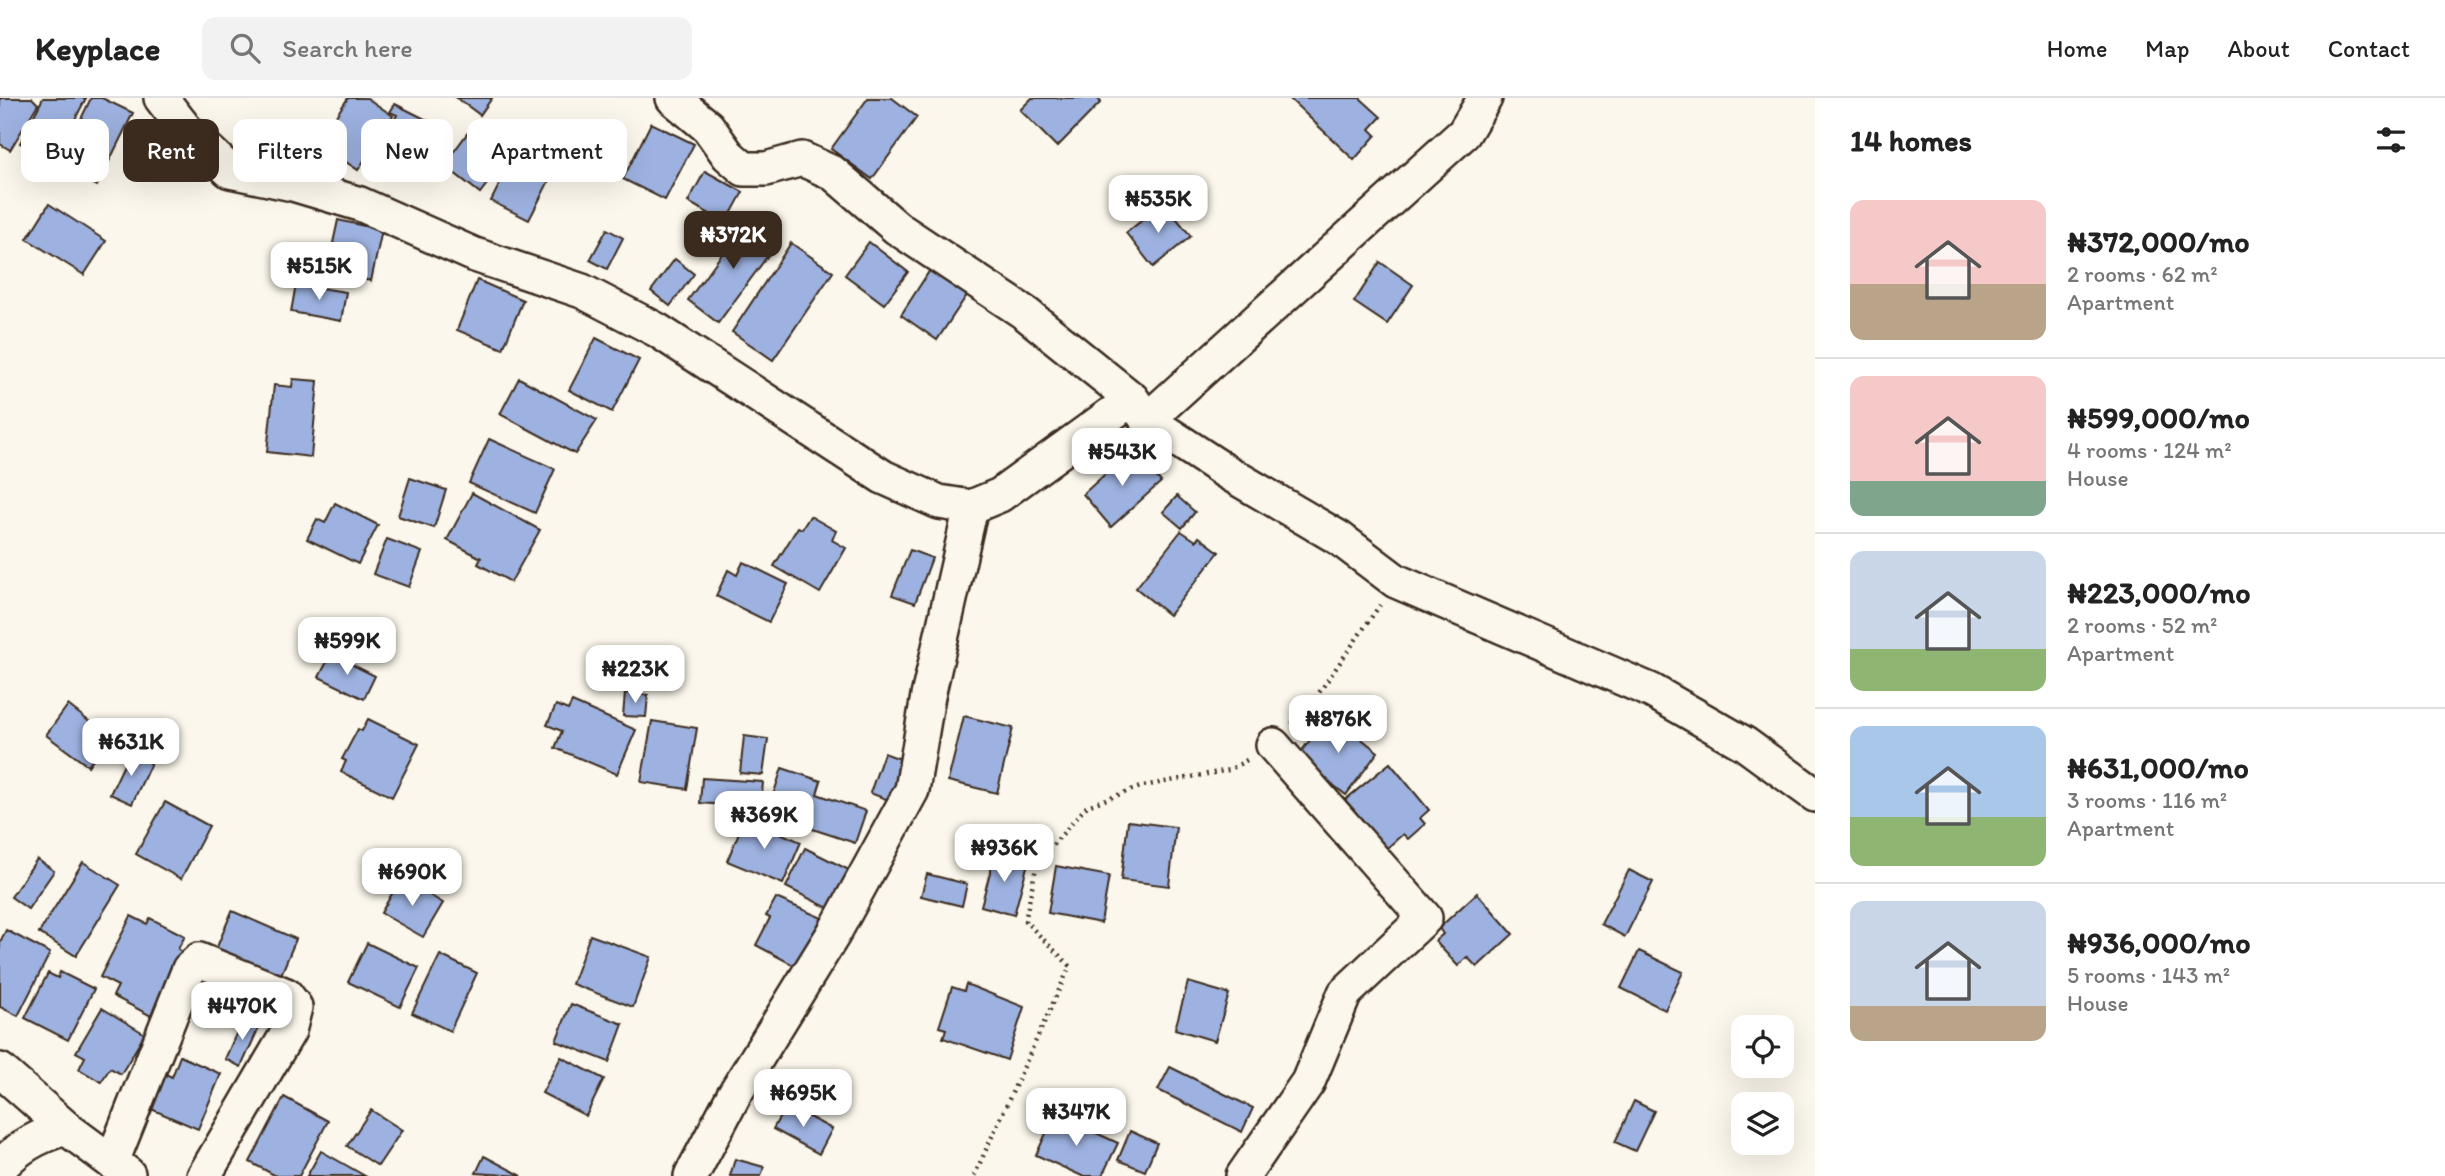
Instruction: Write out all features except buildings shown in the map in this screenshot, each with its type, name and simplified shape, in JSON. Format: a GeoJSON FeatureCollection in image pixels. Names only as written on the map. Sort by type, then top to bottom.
{"type":"FeatureCollection","features":[{"type":"Feature","properties":{"kind":"street"},"geometry":{"type":"LineString","coordinates":[[161,98],[186,130],[230,171],[293,184],[360,204],[475,256],[582,291],[657,330],[883,477],[939,502],[971,508],[1000,495],[1140,410],[1464,133],[1485,98]]}},
{"type":"Feature","properties":{"kind":"street"},"geometry":{"type":"LineString","coordinates":[[673,98],[709,127],[728,155],[744,170],[766,169],[802,159],[833,173],[897,228],[1025,313],[1140,410],[1225,471],[1339,538],[1396,581],[1652,691],[1745,744],[1815,795]]}},
{"type":"Feature","properties":{"kind":"street"},"geometry":{"type":"LineString","coordinates":[[691,1176],[734,1095],[834,933],[912,790],[928,695],[971,508]]}},
{"type":"Feature","properties":{"kind":"street"},"geometry":{"type":"LineString","coordinates":[[1243,1176],[1308,1082],[1345,993],[1425,918],[1273,746]]}},
{"type":"Feature","properties":{"kind":"street"},"geometry":{"type":"LineString","coordinates":[[0,1070],[66,1128],[121,1169],[189,969],[199,960],[286,995],[295,1007],[289,1031],[204,1176]]}},
{"type":"Feature","properties":{"kind":"street"},"geometry":{"type":"LineString","coordinates":[[0,1168],[8,1158],[42,1134],[66,1128]]}},
{"type":"Feature","properties":{"kind":"path"},"geometry":{"type":"LineString","coordinates":[[974,1176],[1070,966],[1025,921],[1037,863],[1087,806],[1143,786],[1229,770],[1273,746],[1316,697],[1396,581]]}}]}
